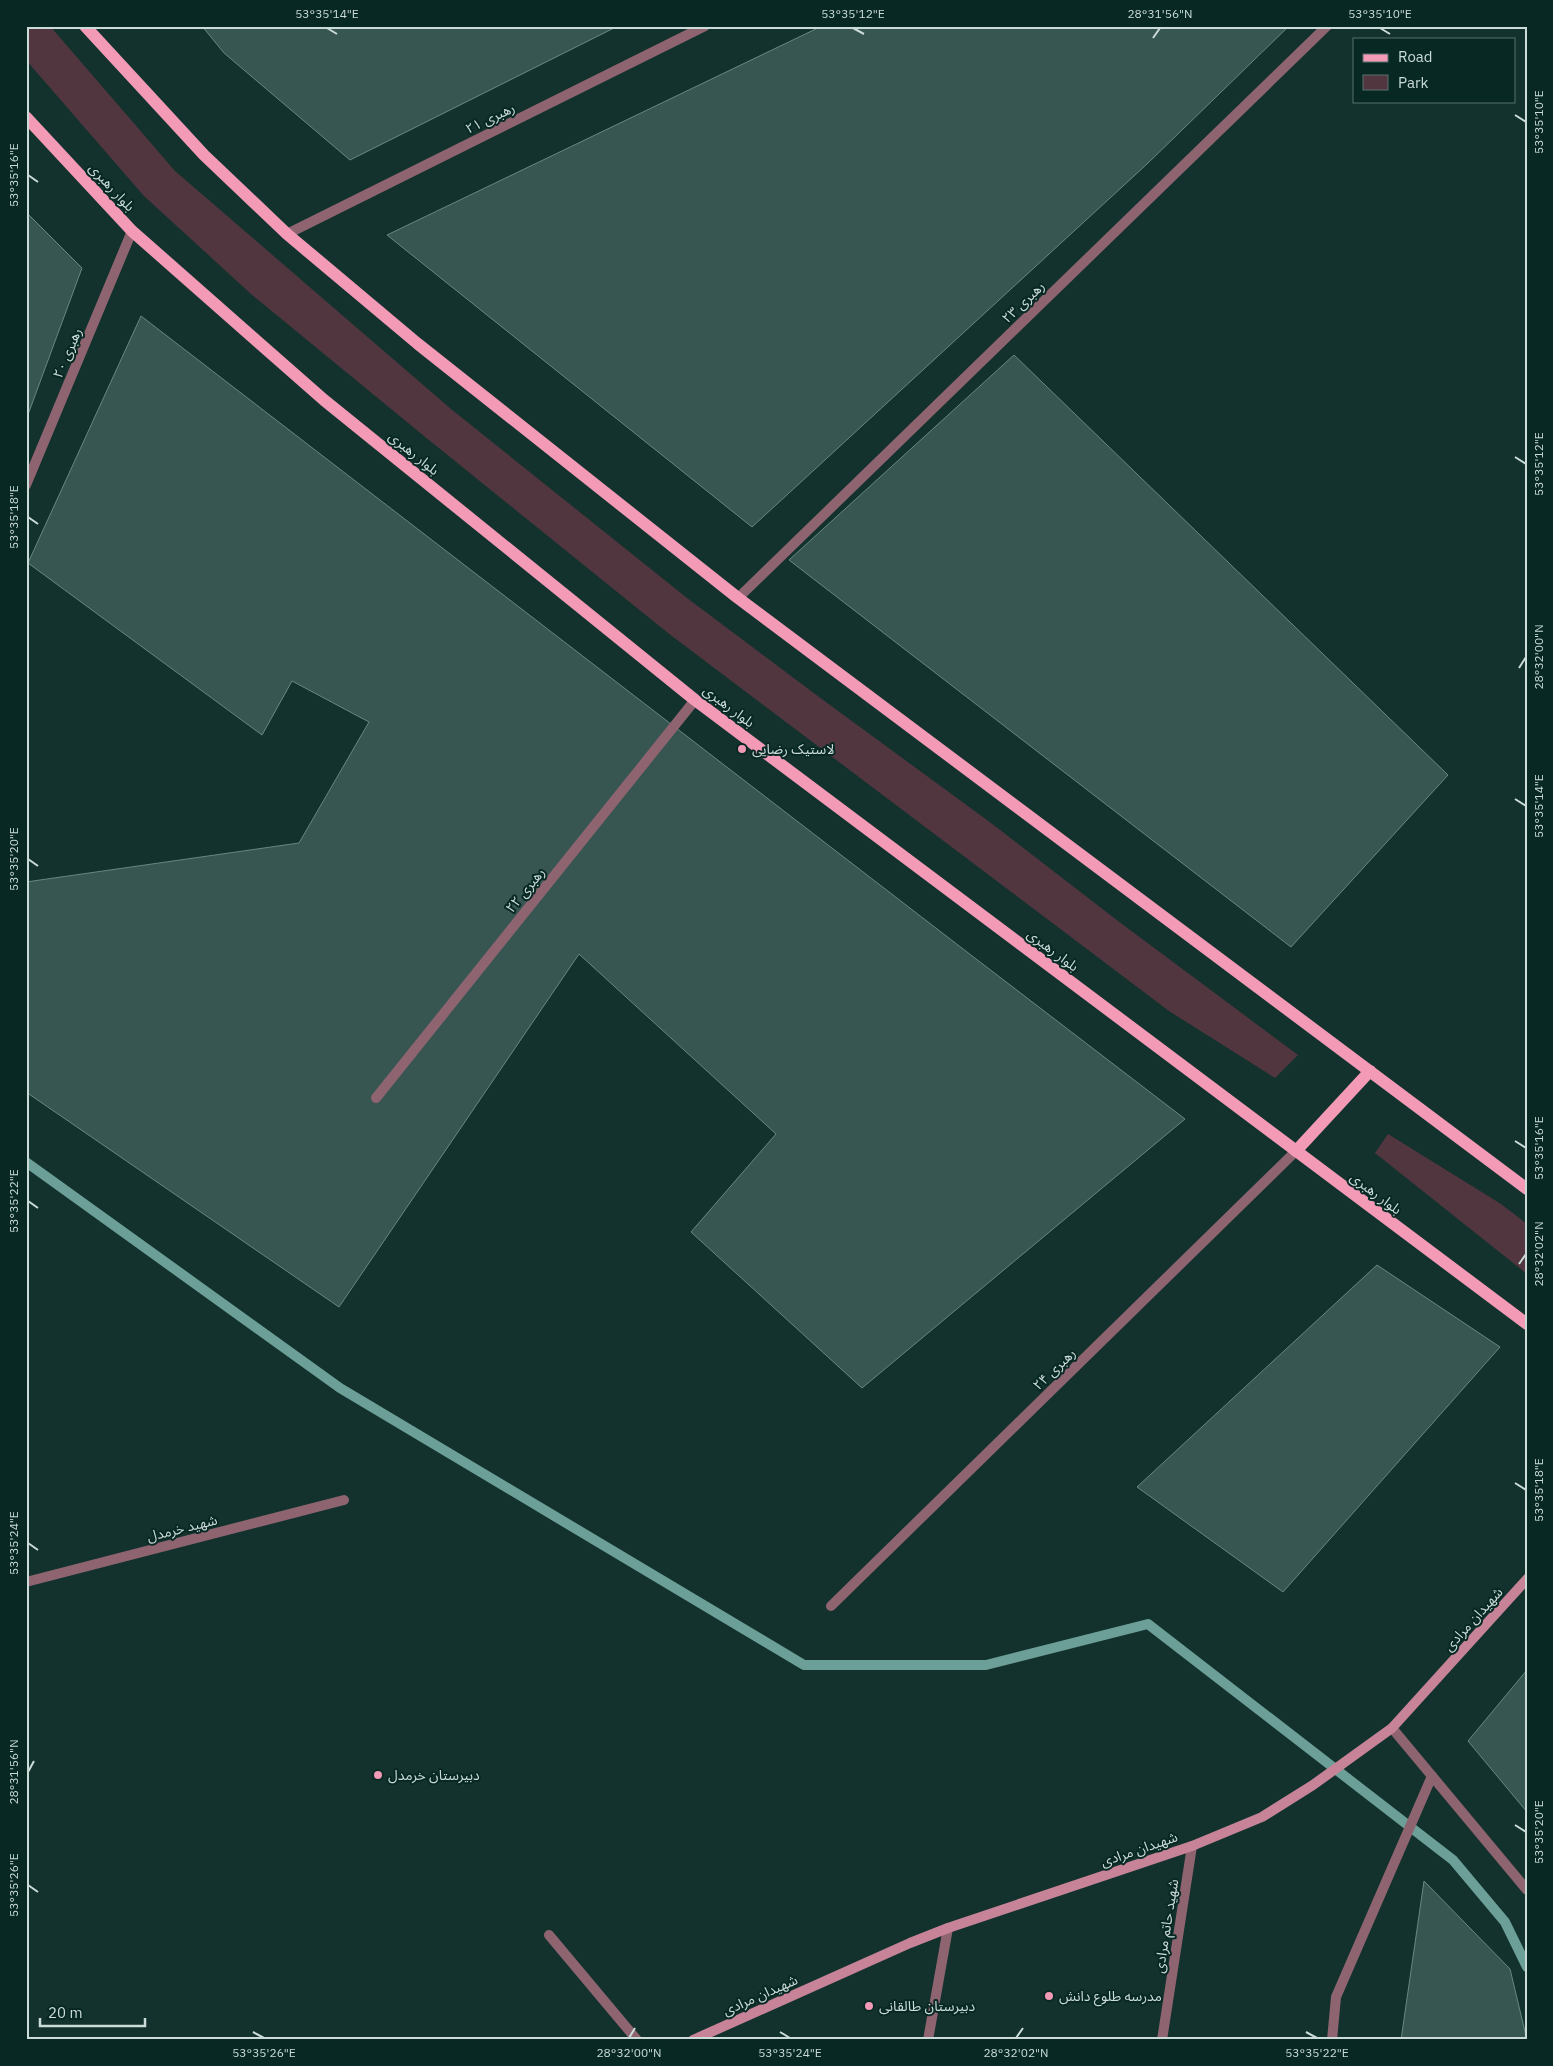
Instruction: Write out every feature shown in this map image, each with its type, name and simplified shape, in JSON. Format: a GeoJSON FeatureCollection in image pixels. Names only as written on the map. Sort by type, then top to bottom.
{"type":"FeatureCollection","features":[{"type":"Feature","properties":{"kind":"main road"},"geometry":{"type":"LineString","coordinates":[[85,26],[204,155],[287,234],[418,344],[738,598],[1527,1189]]}},
{"type":"Feature","properties":{"kind":"main road","name":"بلوار رهبری"},"geometry":{"type":"LineString","coordinates":[[26,117],[132,231],[324,400],[695,700],[1527,1324]]}},
{"type":"Feature","properties":{"kind":"main road"},"geometry":{"type":"LineString","coordinates":[[1296,1151],[1370,1071]]}},
{"type":"Feature","properties":{"kind":"street","name":"رهبری ۲۱"},"geometry":{"type":"LineString","coordinates":[[287,234],[705,26]]}},
{"type":"Feature","properties":{"kind":"street","name":"رهبری ۲۳"},"geometry":{"type":"LineString","coordinates":[[738,598],[1327,26]]}},
{"type":"Feature","properties":{"kind":"street","name":"رهبری ۲۰"},"geometry":{"type":"LineString","coordinates":[[26,486],[132,231]]}},
{"type":"Feature","properties":{"kind":"street","name":"رهبری ۲۲"},"geometry":{"type":"LineString","coordinates":[[376,1098],[695,700]]}},
{"type":"Feature","properties":{"kind":"street","name":"رهبری ۲۴"},"geometry":{"type":"LineString","coordinates":[[831,1606],[1296,1151]]}},
{"type":"Feature","properties":{"kind":"street","name":"شهید خرمدل"},"geometry":{"type":"LineString","coordinates":[[26,1582],[344,1500]]}},
{"type":"Feature","properties":{"kind":"street","name":"شهیدان مرادی"},"geometry":{"type":"LineString","coordinates":[[692,2040],[948,1928],[1192,1846],[1262,1817],[1313,1785],[1392,1728],[1527,1579]]}},
{"type":"Feature","properties":{"kind":"street"},"geometry":{"type":"LineString","coordinates":[[1392,1728],[1527,1890]]}},
{"type":"Feature","properties":{"kind":"street"},"geometry":{"type":"LineString","coordinates":[[1332,2040],[1336,1997],[1432,1776]]}},
{"type":"Feature","properties":{"kind":"street","name":"شهید حاتم مرادی"},"geometry":{"type":"LineString","coordinates":[[1162,2040],[1192,1846]]}},
{"type":"Feature","properties":{"kind":"street"},"geometry":{"type":"LineString","coordinates":[[928,2040],[948,1928]]}},
{"type":"Feature","properties":{"kind":"street"},"geometry":{"type":"LineString","coordinates":[[549,1935],[637,2040]]}},
{"type":"Feature","properties":{"kind":"green space"},"geometry":{"type":"Polygon","coordinates":[[[26,26],[50,26],[175,171],[451,409],[687,598],[991,823],[1118,921],[1298,1055],[1275,1078],[1169,1011],[668,633],[424,436],[251,294],[144,196],[26,60],[26,26]]]}},
{"type":"Feature","properties":{"kind":"green space"},"geometry":{"type":"Polygon","coordinates":[[[1388,1134],[1501,1204],[1527,1224],[1527,1274],[1375,1153],[1388,1134]]]}},
{"type":"Feature","properties":{"kind":"building"},"geometry":{"type":"Polygon","coordinates":[[[202,26],[618,26],[350,160],[224,53],[202,26]]]}},
{"type":"Feature","properties":{"kind":"building"},"geometry":{"type":"Polygon","coordinates":[[[822,26],[1289,26],[1147,164],[752,527],[387,235],[822,26]]]}},
{"type":"Feature","properties":{"kind":"building"},"geometry":{"type":"Polygon","coordinates":[[[26,212],[82,268],[26,420],[26,212]]]}},
{"type":"Feature","properties":{"kind":"building"},"geometry":{"type":"Polygon","coordinates":[[[141,316],[1185,1119],[862,1388],[691,1232],[776,1134],[579,954],[339,1307],[26,1092],[26,882],[299,843],[369,722],[292,681],[262,735],[28,563],[141,316]]]}},
{"type":"Feature","properties":{"kind":"building"},"geometry":{"type":"Polygon","coordinates":[[[1014,355],[1448,775],[1291,947],[789,560],[1014,355]]]}},
{"type":"Feature","properties":{"kind":"building"},"geometry":{"type":"Polygon","coordinates":[[[1377,1265],[1500,1347],[1283,1592],[1137,1487],[1377,1265]]]}},
{"type":"Feature","properties":{"kind":"building"},"geometry":{"type":"Polygon","coordinates":[[[1527,1670],[1527,1812],[1468,1741],[1527,1670]]]}},
{"type":"Feature","properties":{"kind":"building"},"geometry":{"type":"Polygon","coordinates":[[[1424,1881],[1510,1969],[1527,2040],[1401,2040],[1424,1881]]]}},
{"type":"Feature","properties":{"kind":"waterway"},"geometry":{"type":"LineString","coordinates":[[26,1162],[340,1388],[804,1665],[986,1665],[1148,1624],[1453,1860],[1505,1922],[1527,1967]]}},
{"type":"Feature","properties":{"kind":"place","name":"لاستیک رضایی"},"geometry":{"type":"Point","coordinates":[742,749]}},
{"type":"Feature","properties":{"kind":"place","name":"دبیرستان خرمدل"},"geometry":{"type":"Point","coordinates":[378,1775]}},
{"type":"Feature","properties":{"kind":"place","name":"مدرسه طلوع دانش"},"geometry":{"type":"Point","coordinates":[1049,1996]}},
{"type":"Feature","properties":{"kind":"place","name":"دبیرستان طالقانی"},"geometry":{"type":"Point","coordinates":[869,2006]}}]}
